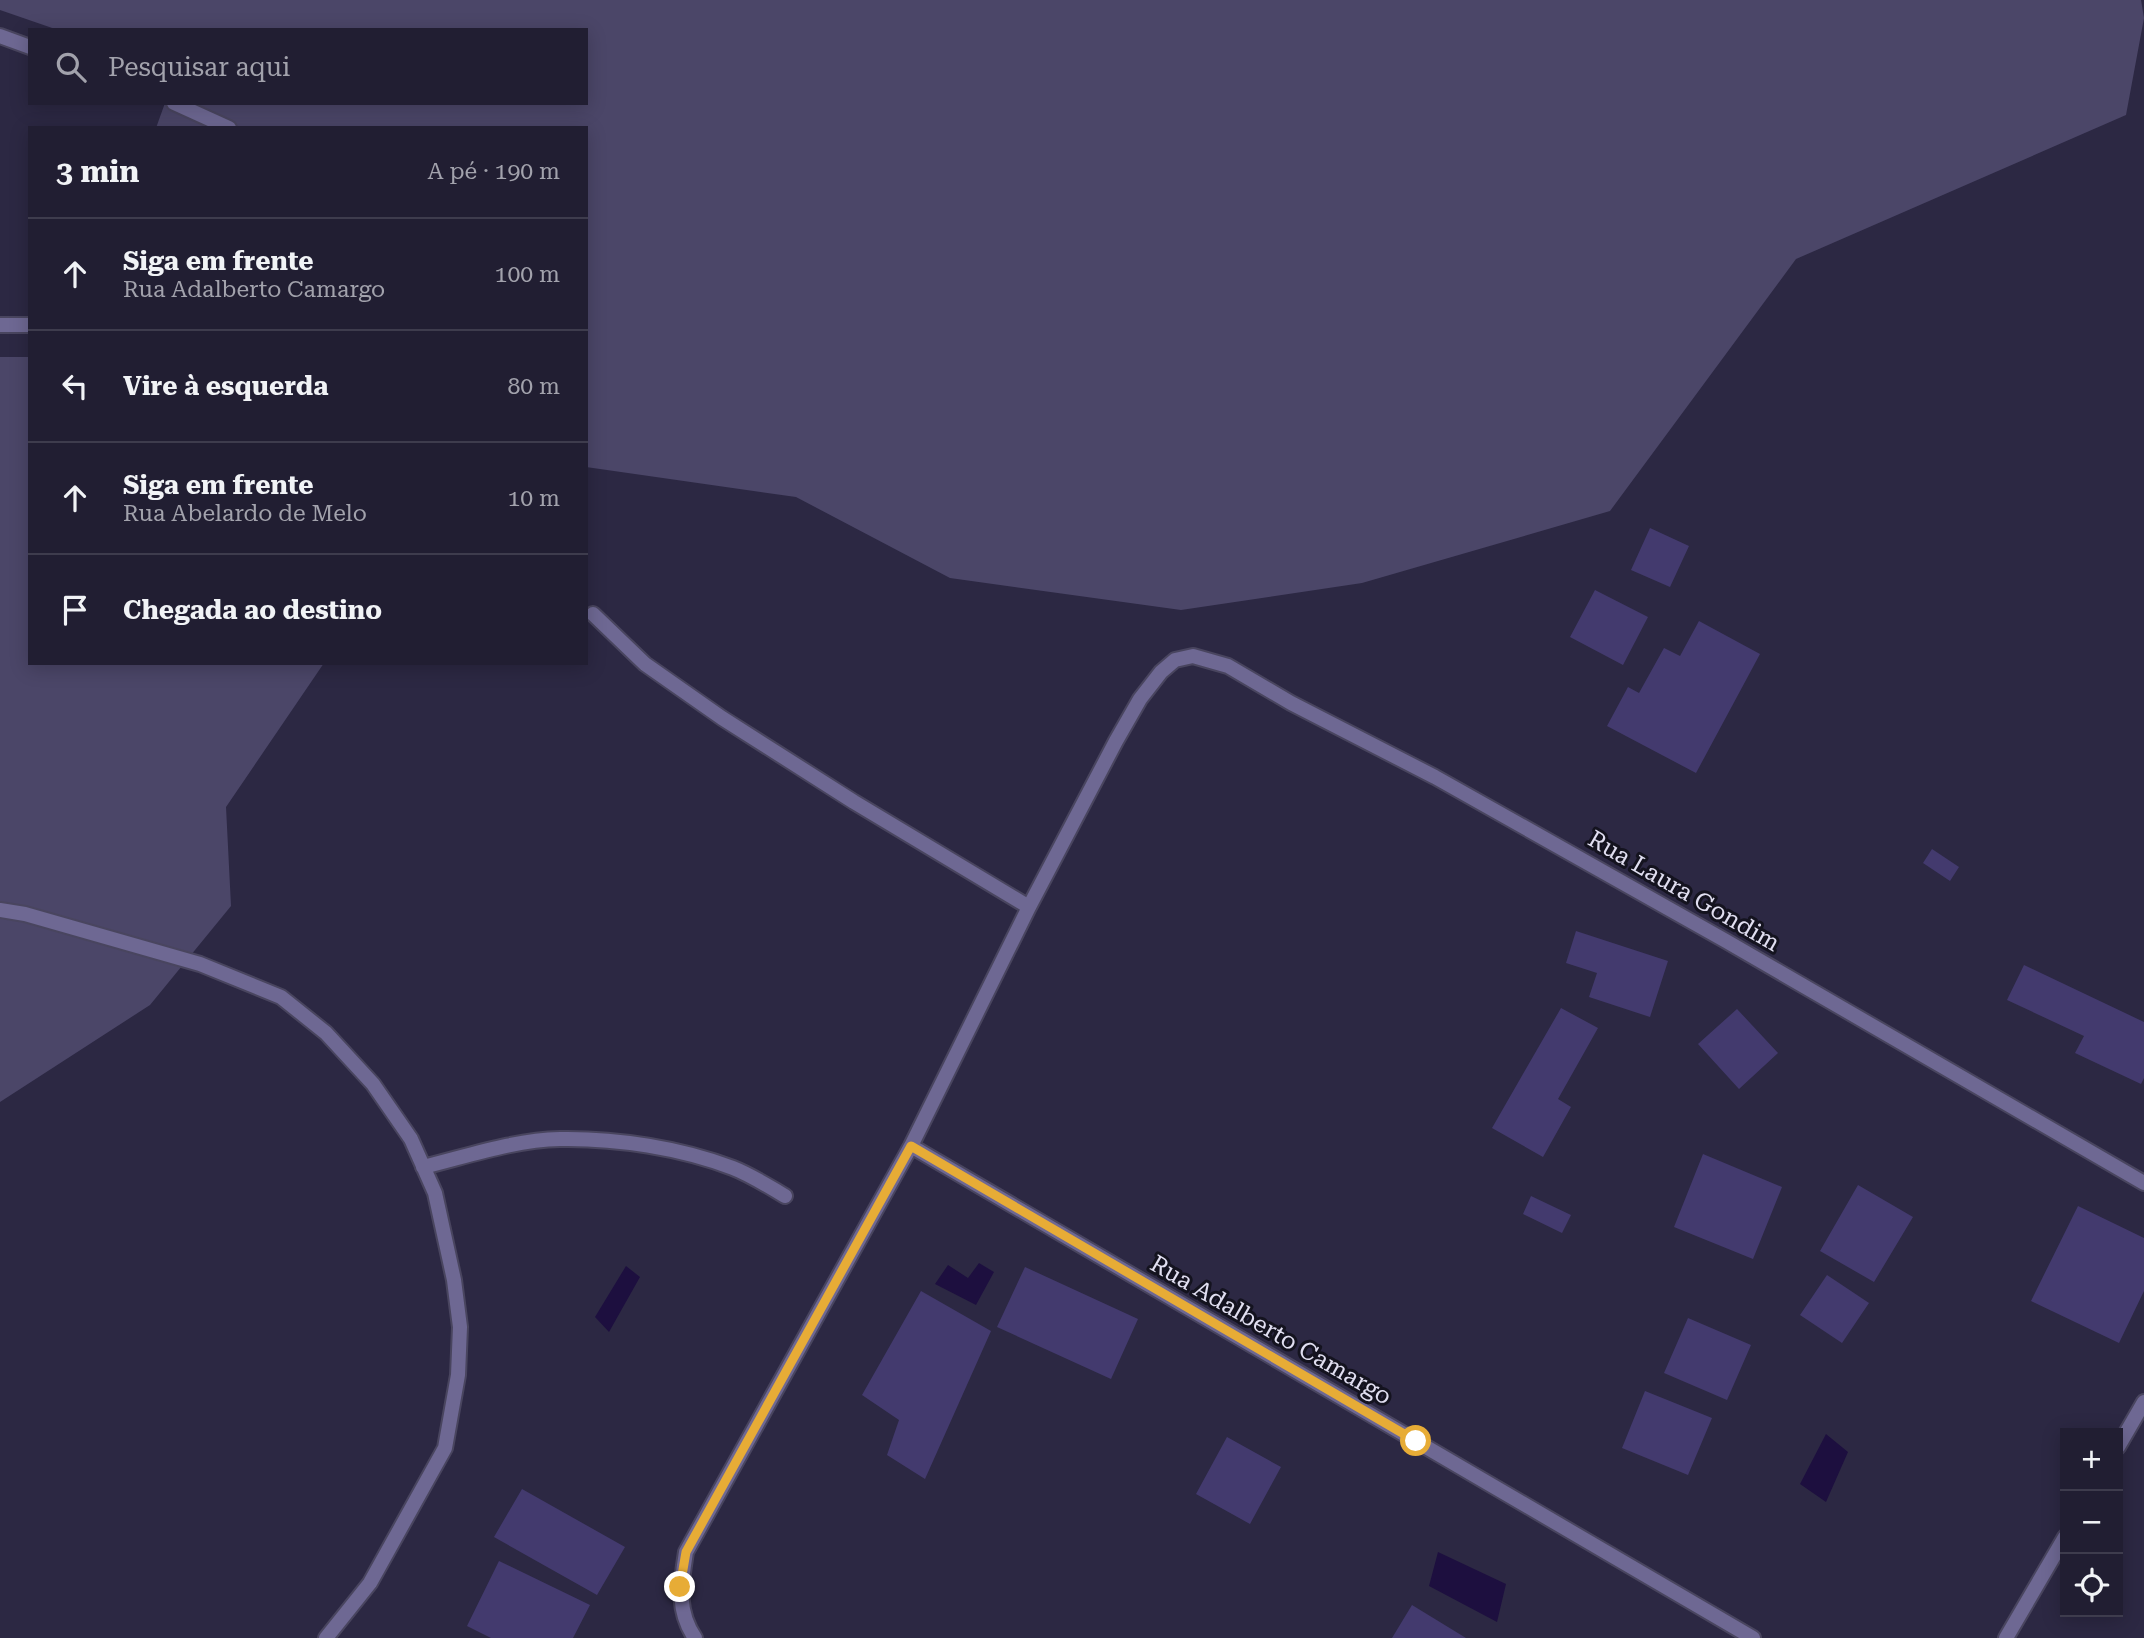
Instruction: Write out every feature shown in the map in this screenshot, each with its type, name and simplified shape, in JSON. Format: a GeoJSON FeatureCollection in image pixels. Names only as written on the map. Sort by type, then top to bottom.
{"type":"FeatureCollection","features":[{"type":"Feature","properties":{"kind":"street"},"geometry":{"type":"LineString","coordinates":[[0,36],[28,46]]}},
{"type":"Feature","properties":{"kind":"street"},"geometry":{"type":"LineString","coordinates":[[178,105],[225,126]]}},
{"type":"Feature","properties":{"kind":"street"},"geometry":{"type":"LineString","coordinates":[[0,325],[28,325]]}},
{"type":"Feature","properties":{"kind":"street"},"geometry":{"type":"LineString","coordinates":[[593,614],[645,664],[722,718],[854,802],[1030,907],[911,1146],[686,1552],[680,1587],[685,1623],[695,1638]]}},
{"type":"Feature","properties":{"kind":"street","name":"Rua Laura Gondim"},"geometry":{"type":"LineString","coordinates":[[1030,907],[1090,788],[1140,699],[1161,672],[1175,660],[1193,656],[1228,666],[1291,703],[1446,783],[1726,941],[2144,1183]]}},
{"type":"Feature","properties":{"kind":"street"},"geometry":{"type":"LineString","coordinates":[[0,910],[25,914],[200,964],[281,997],[326,1033],[373,1084],[411,1139],[424,1167],[435,1193],[454,1280],[460,1327],[458,1375],[445,1448],[370,1583],[326,1638]]}},
{"type":"Feature","properties":{"kind":"street"},"geometry":{"type":"LineString","coordinates":[[424,1167],[516,1144],[559,1139],[603,1141],[675,1150],[734,1168],[785,1196]]}},
{"type":"Feature","properties":{"kind":"street","name":"Rua Adalberto Camargo"},"geometry":{"type":"LineString","coordinates":[[911,1146],[1753,1638]]}},
{"type":"Feature","properties":{"kind":"street"},"geometry":{"type":"LineString","coordinates":[[2123,1438],[2144,1402]]}},
{"type":"Feature","properties":{"kind":"street"},"geometry":{"type":"LineString","coordinates":[[2006,1638],[2060,1545]]}},
{"type":"Feature","properties":{"kind":"shaded area"},"geometry":{"type":"Polygon","coordinates":[[[0,0],[2141,0],[2144,18],[2126,115],[1796,259],[1610,511],[1362,583],[1181,610],[950,578],[796,497],[588,467],[588,126],[157,126],[164,105],[588,105],[588,28],[52,28],[0,10],[0,0]]]}},
{"type":"Feature","properties":{"kind":"shaded area"},"geometry":{"type":"Polygon","coordinates":[[[0,357],[28,357],[28,665],[323,665],[226,807],[231,906],[150,1005],[0,1102],[0,357]]]}},
{"type":"Feature","properties":{"kind":"shaded area"},"geometry":{"type":"Polygon","coordinates":[[[979,1263],[994,1272],[976,1305],[935,1284],[948,1265],[968,1278],[979,1263]]]}},
{"type":"Feature","properties":{"kind":"shaded area"},"geometry":{"type":"Polygon","coordinates":[[[626,1266],[640,1277],[609,1332],[595,1317],[626,1266]]]}},
{"type":"Feature","properties":{"kind":"shaded area"},"geometry":{"type":"Polygon","coordinates":[[[1826,1434],[1848,1452],[1826,1502],[1800,1484],[1826,1434]]]}},
{"type":"Feature","properties":{"kind":"shaded area"},"geometry":{"type":"Polygon","coordinates":[[[1438,1552],[1506,1584],[1497,1622],[1429,1586],[1438,1552]]]}},
{"type":"Feature","properties":{"kind":"building"},"geometry":{"type":"Polygon","coordinates":[[[1650,528],[1689,546],[1670,587],[1631,570],[1650,528]]]}},
{"type":"Feature","properties":{"kind":"building"},"geometry":{"type":"Polygon","coordinates":[[[1595,590],[1648,617],[1623,665],[1570,637],[1595,590]]]}},
{"type":"Feature","properties":{"kind":"building"},"geometry":{"type":"Polygon","coordinates":[[[1699,621],[1760,654],[1696,773],[1607,726],[1628,687],[1639,693],[1664,648],[1680,656],[1699,621]]]}},
{"type":"Feature","properties":{"kind":"building"},"geometry":{"type":"Polygon","coordinates":[[[1932,849],[1959,867],[1950,881],[1923,863],[1932,849]]]}},
{"type":"Feature","properties":{"kind":"building"},"geometry":{"type":"Polygon","coordinates":[[[1576,931],[1668,961],[1650,1017],[1589,997],[1597,973],[1566,963],[1576,931]]]}},
{"type":"Feature","properties":{"kind":"building"},"geometry":{"type":"Polygon","coordinates":[[[2024,965],[2144,1022],[2144,1078],[2141,1084],[2075,1053],[2084,1036],[2007,1000],[2024,965]]]}},
{"type":"Feature","properties":{"kind":"building"},"geometry":{"type":"Polygon","coordinates":[[[1561,1008],[1598,1028],[1558,1099],[1571,1107],[1543,1157],[1492,1128],[1561,1008]]]}},
{"type":"Feature","properties":{"kind":"building"},"geometry":{"type":"Polygon","coordinates":[[[1737,1009],[1778,1053],[1739,1089],[1698,1044],[1737,1009]]]}},
{"type":"Feature","properties":{"kind":"building"},"geometry":{"type":"Polygon","coordinates":[[[1703,1154],[1782,1187],[1753,1259],[1674,1227],[1703,1154]]]}},
{"type":"Feature","properties":{"kind":"building"},"geometry":{"type":"Polygon","coordinates":[[[1858,1185],[1913,1217],[1874,1282],[1820,1251],[1858,1185]]]}},
{"type":"Feature","properties":{"kind":"building"},"geometry":{"type":"Polygon","coordinates":[[[1531,1196],[1571,1215],[1562,1233],[1523,1214],[1531,1196]]]}},
{"type":"Feature","properties":{"kind":"building"},"geometry":{"type":"Polygon","coordinates":[[[2078,1206],[2144,1238],[2144,1291],[2119,1343],[2031,1301],[2078,1206]]]}},
{"type":"Feature","properties":{"kind":"building"},"geometry":{"type":"Polygon","coordinates":[[[1025,1267],[1138,1319],[1111,1379],[997,1327],[1025,1267]]]}},
{"type":"Feature","properties":{"kind":"building"},"geometry":{"type":"Polygon","coordinates":[[[1827,1275],[1869,1303],[1842,1343],[1800,1315],[1827,1275]]]}},
{"type":"Feature","properties":{"kind":"building"},"geometry":{"type":"Polygon","coordinates":[[[921,1291],[991,1331],[925,1479],[887,1455],[899,1420],[862,1395],[921,1291]]]}},
{"type":"Feature","properties":{"kind":"building"},"geometry":{"type":"Polygon","coordinates":[[[1688,1318],[1751,1345],[1727,1400],[1664,1373],[1688,1318]]]}},
{"type":"Feature","properties":{"kind":"building"},"geometry":{"type":"Polygon","coordinates":[[[1645,1391],[1712,1418],[1688,1475],[1622,1448],[1645,1391]]]}},
{"type":"Feature","properties":{"kind":"building"},"geometry":{"type":"Polygon","coordinates":[[[1227,1437],[1281,1467],[1250,1524],[1196,1494],[1227,1437]]]}},
{"type":"Feature","properties":{"kind":"building"},"geometry":{"type":"Polygon","coordinates":[[[522,1489],[625,1547],[597,1595],[494,1537],[522,1489]]]}},
{"type":"Feature","properties":{"kind":"building"},"geometry":{"type":"Polygon","coordinates":[[[499,1561],[590,1605],[573,1638],[491,1638],[467,1626],[499,1561]]]}},
{"type":"Feature","properties":{"kind":"building"},"geometry":{"type":"Polygon","coordinates":[[[1412,1605],[1466,1638],[1392,1638],[1412,1605]]]}},
{"type":"Feature","properties":{"kind":"route"},"geometry":{"type":"LineString","coordinates":[[680,1587],[686,1552],[911,1146],[1416,1441]]}}]}
